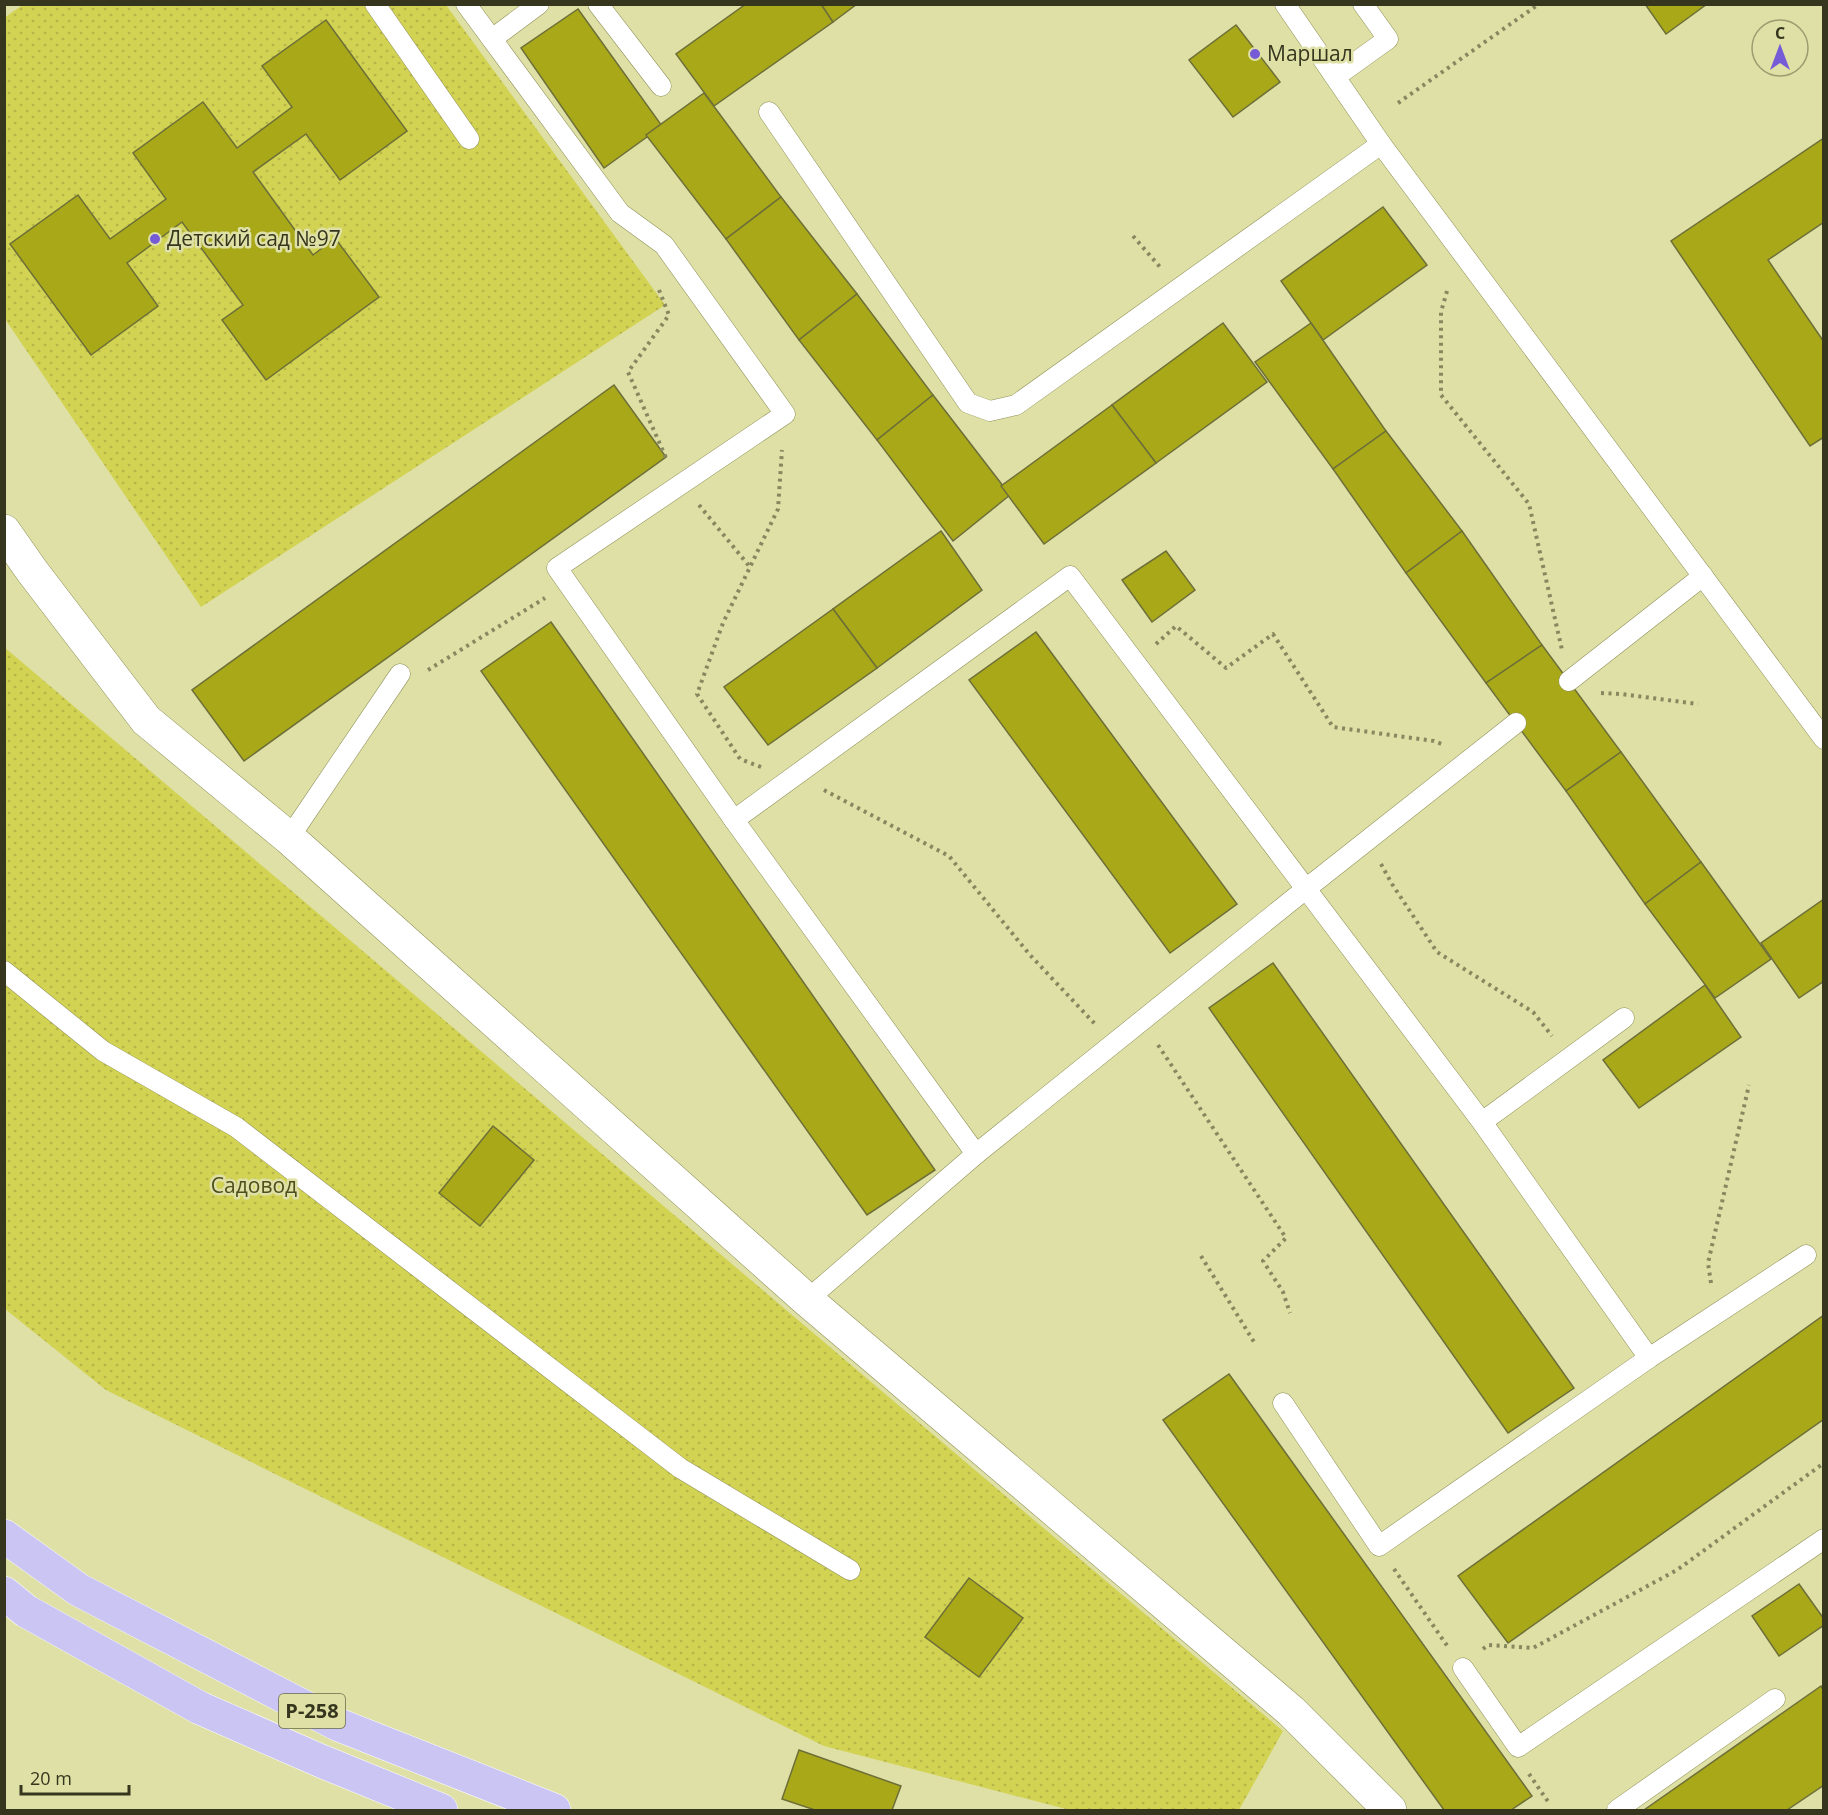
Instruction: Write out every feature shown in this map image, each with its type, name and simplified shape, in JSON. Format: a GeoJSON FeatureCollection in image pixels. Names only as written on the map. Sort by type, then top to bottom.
{"type":"FeatureCollection","features":[{"type":"Feature","properties":{"kind":"main road","name":"Р-258"},"geometry":{"type":"LineString","coordinates":[[4,1536],[79,1590],[339,1725],[554,1810]]}},
{"type":"Feature","properties":{"kind":"main road"},"geometry":{"type":"LineString","coordinates":[[4,1593],[26,1611],[200,1708],[441,1810]]}},
{"type":"Feature","properties":{"kind":"street"},"geometry":{"type":"LineString","coordinates":[[4,531],[146,720],[289,838],[807,1300],[1291,1711],[1390,1810]]}},
{"type":"Feature","properties":{"kind":"lane"},"geometry":{"type":"LineString","coordinates":[[375,4],[469,139]]}},
{"type":"Feature","properties":{"kind":"lane"},"geometry":{"type":"LineString","coordinates":[[466,4],[620,213],[664,245],[785,414],[557,568],[734,820],[976,1154]]}},
{"type":"Feature","properties":{"kind":"lane"},"geometry":{"type":"LineString","coordinates":[[492,39],[539,4]]}},
{"type":"Feature","properties":{"kind":"lane"},"geometry":{"type":"LineString","coordinates":[[598,4],[661,86]]}},
{"type":"Feature","properties":{"kind":"lane"},"geometry":{"type":"LineString","coordinates":[[1285,4],[1380,144],[1824,740]]}},
{"type":"Feature","properties":{"kind":"lane"},"geometry":{"type":"LineString","coordinates":[[1335,77],[1388,39],[1363,4]]}},
{"type":"Feature","properties":{"kind":"lane"},"geometry":{"type":"LineString","coordinates":[[769,112],[968,403],[990,411],[1016,405],[1380,144]]}},
{"type":"Feature","properties":{"kind":"lane"},"geometry":{"type":"LineString","coordinates":[[734,820],[1070,576],[1482,1122],[1649,1358]]}},
{"type":"Feature","properties":{"kind":"lane"},"geometry":{"type":"LineString","coordinates":[[1569,681],[1703,576]]}},
{"type":"Feature","properties":{"kind":"lane"},"geometry":{"type":"LineString","coordinates":[[289,838],[399,674]]}},
{"type":"Feature","properties":{"kind":"lane"},"geometry":{"type":"LineString","coordinates":[[807,1300],[976,1154],[1516,723]]}},
{"type":"Feature","properties":{"kind":"lane"},"geometry":{"type":"LineString","coordinates":[[4,971],[103,1051],[236,1127],[680,1468],[850,1570]]}},
{"type":"Feature","properties":{"kind":"lane"},"geometry":{"type":"LineString","coordinates":[[1482,1122],[1624,1018]]}},
{"type":"Feature","properties":{"kind":"lane"},"geometry":{"type":"LineString","coordinates":[[1283,1403],[1379,1546],[1649,1358],[1806,1255]]}},
{"type":"Feature","properties":{"kind":"lane"},"geometry":{"type":"LineString","coordinates":[[1462,1668],[1518,1748],[1824,1539]]}},
{"type":"Feature","properties":{"kind":"lane"},"geometry":{"type":"LineString","coordinates":[[1617,1810],[1774,1699]]}},
{"type":"Feature","properties":{"kind":"path"},"geometry":{"type":"LineString","coordinates":[[1398,103],[1539,4]]}},
{"type":"Feature","properties":{"kind":"path"},"geometry":{"type":"LineString","coordinates":[[1133,236],[1179,288]]}},
{"type":"Feature","properties":{"kind":"path"},"geometry":{"type":"LineString","coordinates":[[656,283],[669,315],[628,372],[668,462]]}},
{"type":"Feature","properties":{"kind":"path"},"geometry":{"type":"LineString","coordinates":[[1447,291],[1441,312],[1441,395],[1529,504],[1569,681]]}},
{"type":"Feature","properties":{"kind":"path"},"geometry":{"type":"LineString","coordinates":[[785,414],[778,509],[723,623],[698,694],[740,759],[828,792],[949,856],[1030,955],[1113,1044]]}},
{"type":"Feature","properties":{"kind":"path"},"geometry":{"type":"LineString","coordinates":[[693,498],[750,567]]}},
{"type":"Feature","properties":{"kind":"path"},"geometry":{"type":"LineString","coordinates":[[426,672],[522,612]]}},
{"type":"Feature","properties":{"kind":"path"},"geometry":{"type":"LineString","coordinates":[[1176,626],[1226,668],[1273,634],[1333,727],[1434,741]]}},
{"type":"Feature","properties":{"kind":"path"},"geometry":{"type":"LineString","coordinates":[[1621,694],[1698,704]]}},
{"type":"Feature","properties":{"kind":"path"},"geometry":{"type":"LineString","coordinates":[[1392,884],[1437,952],[1533,1012]]}},
{"type":"Feature","properties":{"kind":"path"},"geometry":{"type":"LineString","coordinates":[[1152,1036],[1286,1238],[1263,1261],[1283,1292],[1290,1313]]}},
{"type":"Feature","properties":{"kind":"path"},"geometry":{"type":"LineString","coordinates":[[1708,1263],[1749,1085]]}},
{"type":"Feature","properties":{"kind":"path"},"geometry":{"type":"LineString","coordinates":[[1201,1257],[1254,1342]]}},
{"type":"Feature","properties":{"kind":"path"},"geometry":{"type":"LineString","coordinates":[[1379,1546],[1462,1668],[1488,1645],[1533,1648],[1677,1570],[1824,1463]]}},
{"type":"Feature","properties":{"kind":"path"},"geometry":{"type":"LineString","coordinates":[[1529,1774],[1549,1803]]}},
{"type":"Feature","properties":{"kind":"green space"},"geometry":{"type":"Polygon","coordinates":[[[24,4],[446,5],[665,305],[201,607],[5,319],[4,18],[24,4]]]}},
{"type":"Feature","properties":{"kind":"green space","name":"Садовод"},"geometry":{"type":"Polygon","coordinates":[[[4,647],[1283,1731],[1239,1810],[1070,1810],[824,1746],[106,1390],[5,1309],[4,647]]]}},
{"type":"Feature","properties":{"kind":"building"},"geometry":{"type":"Polygon","coordinates":[[[746,4],[821,4],[833,22],[714,106],[676,54],[746,4]]]}},
{"type":"Feature","properties":{"kind":"building"},"geometry":{"type":"Polygon","coordinates":[[[821,4],[857,4],[833,22],[821,4]]]}},
{"type":"Feature","properties":{"kind":"building"},"geometry":{"type":"Polygon","coordinates":[[[1645,4],[1707,4],[1666,34],[1645,4]]]}},
{"type":"Feature","properties":{"kind":"building"},"geometry":{"type":"Polygon","coordinates":[[[578,9],[662,126],[604,168],[521,48],[578,9]]]}},
{"type":"Feature","properties":{"kind":"building"},"geometry":{"type":"Polygon","coordinates":[[[326,20],[407,131],[340,180],[306,134],[253,172],[313,255],[335,238],[379,297],[266,380],[222,320],[243,305],[182,222],[127,263],[158,306],[91,355],[10,244],[78,195],[110,239],[166,199],[133,153],[203,102],[237,148],[292,107],[262,66],[326,20]]]}},
{"type":"Feature","properties":{"kind":"building"},"geometry":{"type":"Polygon","coordinates":[[[1236,25],[1280,82],[1233,117],[1189,60],[1236,25]]]}},
{"type":"Feature","properties":{"kind":"building"},"geometry":{"type":"Polygon","coordinates":[[[704,93],[781,197],[726,239],[646,135],[704,93]]]}},
{"type":"Feature","properties":{"kind":"building"},"geometry":{"type":"Polygon","coordinates":[[[1824,138],[1824,222],[1768,260],[1824,342],[1824,437],[1810,446],[1671,241],[1824,138]]]}},
{"type":"Feature","properties":{"kind":"building"},"geometry":{"type":"Polygon","coordinates":[[[781,197],[857,294],[799,340],[726,239],[781,197]]]}},
{"type":"Feature","properties":{"kind":"building"},"geometry":{"type":"Polygon","coordinates":[[[1383,207],[1427,265],[1323,340],[1281,281],[1383,207]]]}},
{"type":"Feature","properties":{"kind":"building"},"geometry":{"type":"Polygon","coordinates":[[[857,294],[933,395],[877,440],[799,340],[857,294]]]}},
{"type":"Feature","properties":{"kind":"building"},"geometry":{"type":"Polygon","coordinates":[[[1223,323],[1267,382],[1156,463],[1112,405],[1223,323]]]}},
{"type":"Feature","properties":{"kind":"building"},"geometry":{"type":"Polygon","coordinates":[[[1311,323],[1386,431],[1333,469],[1255,362],[1311,323]]]}},
{"type":"Feature","properties":{"kind":"building"},"geometry":{"type":"Polygon","coordinates":[[[614,385],[666,457],[244,761],[192,690],[614,385]]]}},
{"type":"Feature","properties":{"kind":"building"},"geometry":{"type":"Polygon","coordinates":[[[933,395],[1010,495],[953,541],[877,440],[933,395]]]}},
{"type":"Feature","properties":{"kind":"building"},"geometry":{"type":"Polygon","coordinates":[[[1112,405],[1156,463],[1044,544],[1001,486],[1112,405]]]}},
{"type":"Feature","properties":{"kind":"building"},"geometry":{"type":"Polygon","coordinates":[[[1386,431],[1462,531],[1406,573],[1333,469],[1386,431]]]}},
{"type":"Feature","properties":{"kind":"building"},"geometry":{"type":"Polygon","coordinates":[[[941,531],[982,590],[877,668],[833,609],[941,531]]]}},
{"type":"Feature","properties":{"kind":"building"},"geometry":{"type":"Polygon","coordinates":[[[1462,531],[1542,645],[1486,683],[1406,573],[1462,531]]]}},
{"type":"Feature","properties":{"kind":"building"},"geometry":{"type":"Polygon","coordinates":[[[1166,551],[1195,590],[1152,622],[1122,580],[1166,551]]]}},
{"type":"Feature","properties":{"kind":"building"},"geometry":{"type":"Polygon","coordinates":[[[833,609],[877,668],[768,745],[724,687],[833,609]]]}},
{"type":"Feature","properties":{"kind":"building"},"geometry":{"type":"Polygon","coordinates":[[[551,622],[935,1170],[867,1215],[481,671],[551,622]]]}},
{"type":"Feature","properties":{"kind":"building"},"geometry":{"type":"Polygon","coordinates":[[[1036,632],[1237,904],[1170,953],[969,680],[1036,632]]]}},
{"type":"Feature","properties":{"kind":"building"},"geometry":{"type":"Polygon","coordinates":[[[1542,645],[1621,752],[1566,791],[1486,683],[1542,645]]]}},
{"type":"Feature","properties":{"kind":"building"},"geometry":{"type":"Polygon","coordinates":[[[1621,752],[1701,862],[1645,904],[1566,791],[1621,752]]]}},
{"type":"Feature","properties":{"kind":"building"},"geometry":{"type":"Polygon","coordinates":[[[1701,862],[1771,959],[1715,998],[1645,904],[1701,862]]]}},
{"type":"Feature","properties":{"kind":"building"},"geometry":{"type":"Polygon","coordinates":[[[1824,899],[1824,981],[1799,998],[1761,943],[1824,899]]]}},
{"type":"Feature","properties":{"kind":"building"},"geometry":{"type":"Polygon","coordinates":[[[1273,963],[1574,1388],[1508,1433],[1209,1008],[1273,963]]]}},
{"type":"Feature","properties":{"kind":"building"},"geometry":{"type":"Polygon","coordinates":[[[1705,985],[1741,1037],[1639,1108],[1603,1060],[1705,985]]]}},
{"type":"Feature","properties":{"kind":"building"},"geometry":{"type":"Polygon","coordinates":[[[493,1126],[534,1160],[480,1226],[439,1193],[493,1126]]]}},
{"type":"Feature","properties":{"kind":"building"},"geometry":{"type":"Polygon","coordinates":[[[1824,1315],[1824,1419],[1508,1643],[1458,1576],[1824,1315]]]}},
{"type":"Feature","properties":{"kind":"building"},"geometry":{"type":"Polygon","coordinates":[[[1229,1374],[1532,1796],[1511,1810],[1444,1810],[1163,1420],[1229,1374]]]}},
{"type":"Feature","properties":{"kind":"building"},"geometry":{"type":"Polygon","coordinates":[[[969,1578],[1023,1618],[979,1677],[925,1637],[969,1578]]]}},
{"type":"Feature","properties":{"kind":"building"},"geometry":{"type":"Polygon","coordinates":[[[1799,1584],[1824,1619],[1824,1625],[1779,1656],[1752,1616],[1799,1584]]]}},
{"type":"Feature","properties":{"kind":"building"},"geometry":{"type":"Polygon","coordinates":[[[1821,1686],[1824,1691],[1824,1785],[1787,1810],[1644,1810],[1821,1686]]]}},
{"type":"Feature","properties":{"kind":"building"},"geometry":{"type":"Polygon","coordinates":[[[799,1750],[901,1786],[892,1810],[815,1810],[782,1799],[799,1750]]]}},
{"type":"Feature","properties":{"kind":"place","name":"Маршал"},"geometry":{"type":"Point","coordinates":[1255,54]}},
{"type":"Feature","properties":{"kind":"place","name":"Детский сад №97"},"geometry":{"type":"Point","coordinates":[155,239]}}]}
